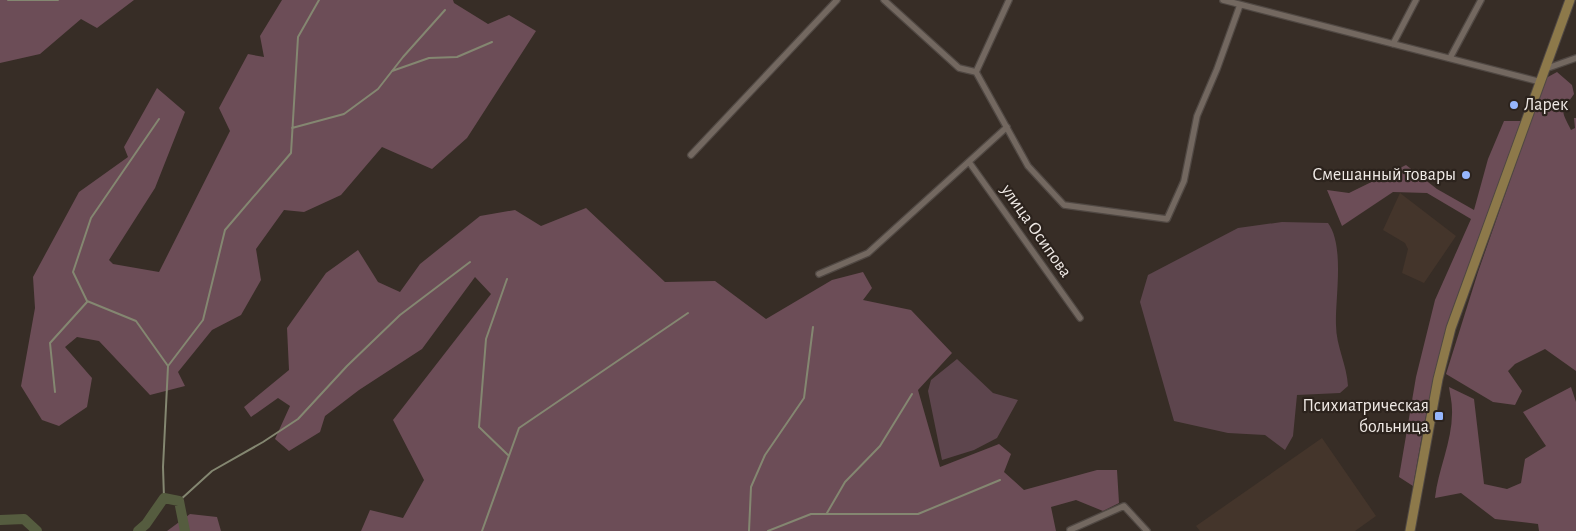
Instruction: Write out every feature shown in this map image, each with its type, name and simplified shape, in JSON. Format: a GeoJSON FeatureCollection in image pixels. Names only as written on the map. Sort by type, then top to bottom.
{"type":"FeatureCollection","features":[{"type":"Feature","properties":{"kind":"main road"},"geometry":{"type":"LineString","coordinates":[[1410,531],[1438,379],[1451,328],[1570,0]]}},
{"type":"Feature","properties":{"kind":"street"},"geometry":{"type":"LineString","coordinates":[[691,155],[837,0]]}},
{"type":"Feature","properties":{"kind":"street"},"geometry":{"type":"LineString","coordinates":[[884,0],[959,68],[976,72]]}},
{"type":"Feature","properties":{"kind":"street"},"geometry":{"type":"LineString","coordinates":[[1010,0],[976,72],[1028,166],[1064,205],[1167,219],[1184,181],[1197,116],[1217,69],[1240,5]]}},
{"type":"Feature","properties":{"kind":"street"},"geometry":{"type":"LineString","coordinates":[[1222,0],[1540,82]]}},
{"type":"Feature","properties":{"kind":"street"},"geometry":{"type":"LineString","coordinates":[[1393,44],[1416,0]]}},
{"type":"Feature","properties":{"kind":"street"},"geometry":{"type":"LineString","coordinates":[[1450,58],[1481,0]]}},
{"type":"Feature","properties":{"kind":"street"},"geometry":{"type":"LineString","coordinates":[[1546,69],[1576,58]]}},
{"type":"Feature","properties":{"kind":"street"},"geometry":{"type":"LineString","coordinates":[[819,274],[868,253],[1006,128]]}},
{"type":"Feature","properties":{"kind":"street","name":"улица Осипова"},"geometry":{"type":"LineString","coordinates":[[969,162],[1080,318]]}},
{"type":"Feature","properties":{"kind":"street"},"geometry":{"type":"LineString","coordinates":[[1070,530],[1124,506],[1147,531]]}},
{"type":"Feature","properties":{"kind":"shaded area"},"geometry":{"type":"Polygon","coordinates":[[[0,0],[134,0],[97,28],[81,19],[40,54],[0,63],[0,0]]]}},
{"type":"Feature","properties":{"kind":"shaded area"},"geometry":{"type":"Polygon","coordinates":[[[282,0],[453,0],[454,3],[488,24],[509,15],[536,31],[467,138],[432,169],[382,147],[341,195],[304,212],[284,210],[256,249],[261,280],[241,315],[212,330],[178,372],[185,386],[150,395],[99,341],[77,337],[65,347],[92,378],[87,407],[59,426],[42,420],[21,386],[35,308],[33,277],[79,192],[128,157],[124,147],[157,88],[185,112],[155,188],[109,260],[113,264],[159,272],[230,131],[219,108],[248,54],[264,57],[260,36],[282,0]]]}},
{"type":"Feature","properties":{"kind":"shaded area"},"geometry":{"type":"Polygon","coordinates":[[[1557,72],[1572,85],[1574,94],[1564,110],[1571,130],[1575,128],[1574,118],[1576,118],[1576,371],[1545,349],[1515,364],[1508,371],[1522,391],[1515,405],[1493,402],[1446,374],[1478,272],[1546,78],[1557,72]]]}},
{"type":"Feature","properties":{"kind":"shaded area"},"geometry":{"type":"Polygon","coordinates":[[[1504,121],[1521,121],[1453,308],[1424,424],[1413,486],[1399,477],[1416,377],[1435,300],[1471,219],[1427,193],[1393,192],[1342,226],[1327,190],[1349,193],[1406,165],[1437,189],[1474,210],[1488,159],[1504,121]]]}},
{"type":"Feature","properties":{"kind":"shaded area"},"geometry":{"type":"Polygon","coordinates":[[[1400,193],[1456,236],[1424,283],[1402,273],[1408,249],[1405,243],[1383,230],[1400,193]]]}},
{"type":"Feature","properties":{"kind":"shaded area"},"geometry":{"type":"Polygon","coordinates":[[[586,208],[665,282],[715,281],[766,319],[832,280],[863,272],[872,288],[863,300],[911,310],[952,353],[918,390],[940,467],[999,444],[1011,454],[1004,472],[1024,490],[1097,470],[1117,470],[1119,503],[1103,511],[1076,500],[1051,507],[1056,531],[361,531],[370,510],[403,518],[424,480],[393,420],[491,294],[475,277],[422,349],[359,390],[325,416],[320,432],[289,451],[275,439],[290,406],[278,398],[251,417],[244,407],[289,370],[287,328],[326,273],[358,250],[378,282],[400,292],[420,264],[480,216],[515,210],[541,226],[586,208]]]}},
{"type":"Feature","properties":{"kind":"shaded area"},"geometry":{"type":"Polygon","coordinates":[[[1282,222],[1328,223],[1333,233],[1338,258],[1336,333],[1348,386],[1340,393],[1297,395],[1293,436],[1285,450],[1265,435],[1228,433],[1174,421],[1140,302],[1148,275],[1238,228],[1282,222]]]}},
{"type":"Feature","properties":{"kind":"shaded area"},"geometry":{"type":"Polygon","coordinates":[[[957,359],[993,393],[1018,400],[997,438],[974,450],[942,460],[928,391],[931,380],[957,359]]]}},
{"type":"Feature","properties":{"kind":"shaded area"},"geometry":{"type":"Polygon","coordinates":[[[1449,387],[1474,399],[1484,484],[1507,489],[1521,483],[1525,459],[1546,446],[1523,412],[1571,387],[1576,402],[1576,531],[1539,531],[1538,524],[1495,519],[1461,493],[1435,498],[1452,421],[1449,387]]]}},
{"type":"Feature","properties":{"kind":"shaded area"},"geometry":{"type":"Polygon","coordinates":[[[1322,438],[1376,516],[1355,531],[1200,531],[1196,526],[1322,438]]]}},
{"type":"Feature","properties":{"kind":"shaded area"},"geometry":{"type":"Polygon","coordinates":[[[190,514],[217,517],[221,531],[167,531],[190,514]]]}},
{"type":"Feature","properties":{"kind":"waterway"},"geometry":{"type":"LineString","coordinates":[[8,0],[58,0]]}},
{"type":"Feature","properties":{"kind":"waterway"},"geometry":{"type":"LineString","coordinates":[[164,498],[163,467],[168,366],[203,320],[225,230],[291,153],[298,37],[319,0]]}},
{"type":"Feature","properties":{"kind":"waterway"},"geometry":{"type":"LineString","coordinates":[[292,128],[344,114],[378,89],[403,57],[445,10]]}},
{"type":"Feature","properties":{"kind":"waterway"},"geometry":{"type":"LineString","coordinates":[[392,71],[429,58],[457,57],[492,42]]}},
{"type":"Feature","properties":{"kind":"waterway"},"geometry":{"type":"LineString","coordinates":[[159,119],[91,218],[73,272],[87,301],[136,321],[168,366]]}},
{"type":"Feature","properties":{"kind":"waterway"},"geometry":{"type":"LineString","coordinates":[[179,501],[212,471],[263,442],[298,419],[347,366],[400,315],[470,262]]}},
{"type":"Feature","properties":{"kind":"waterway"},"geometry":{"type":"LineString","coordinates":[[507,279],[486,339],[479,427],[508,455]]}},
{"type":"Feature","properties":{"kind":"waterway"},"geometry":{"type":"LineString","coordinates":[[55,392],[50,343],[87,302]]}},
{"type":"Feature","properties":{"kind":"waterway"},"geometry":{"type":"LineString","coordinates":[[482,531],[519,428],[688,313]]}},
{"type":"Feature","properties":{"kind":"waterway"},"geometry":{"type":"LineString","coordinates":[[749,531],[751,487],[765,455],[804,398],[813,327]]}},
{"type":"Feature","properties":{"kind":"waterway"},"geometry":{"type":"LineString","coordinates":[[827,513],[845,482],[880,446],[912,394]]}},
{"type":"Feature","properties":{"kind":"waterway"},"geometry":{"type":"LineString","coordinates":[[768,531],[811,514],[918,514],[1000,480]]}},
{"type":"Feature","properties":{"kind":"waterway"},"geometry":{"type":"LineString","coordinates":[[138,531],[146,524],[164,498],[179,501],[185,531]]}},
{"type":"Feature","properties":{"kind":"waterway"},"geometry":{"type":"LineString","coordinates":[[0,520],[24,519],[37,531]]}},
{"type":"Feature","properties":{"kind":"place","name":"Ларек"},"geometry":{"type":"Point","coordinates":[1514,105]}},
{"type":"Feature","properties":{"kind":"place","name":"Смешанный товары"},"geometry":{"type":"Point","coordinates":[1466,175]}},
{"type":"Feature","properties":{"kind":"place","name":"Психиатрическая больница"},"geometry":{"type":"Point","coordinates":[1439,416]}}]}
